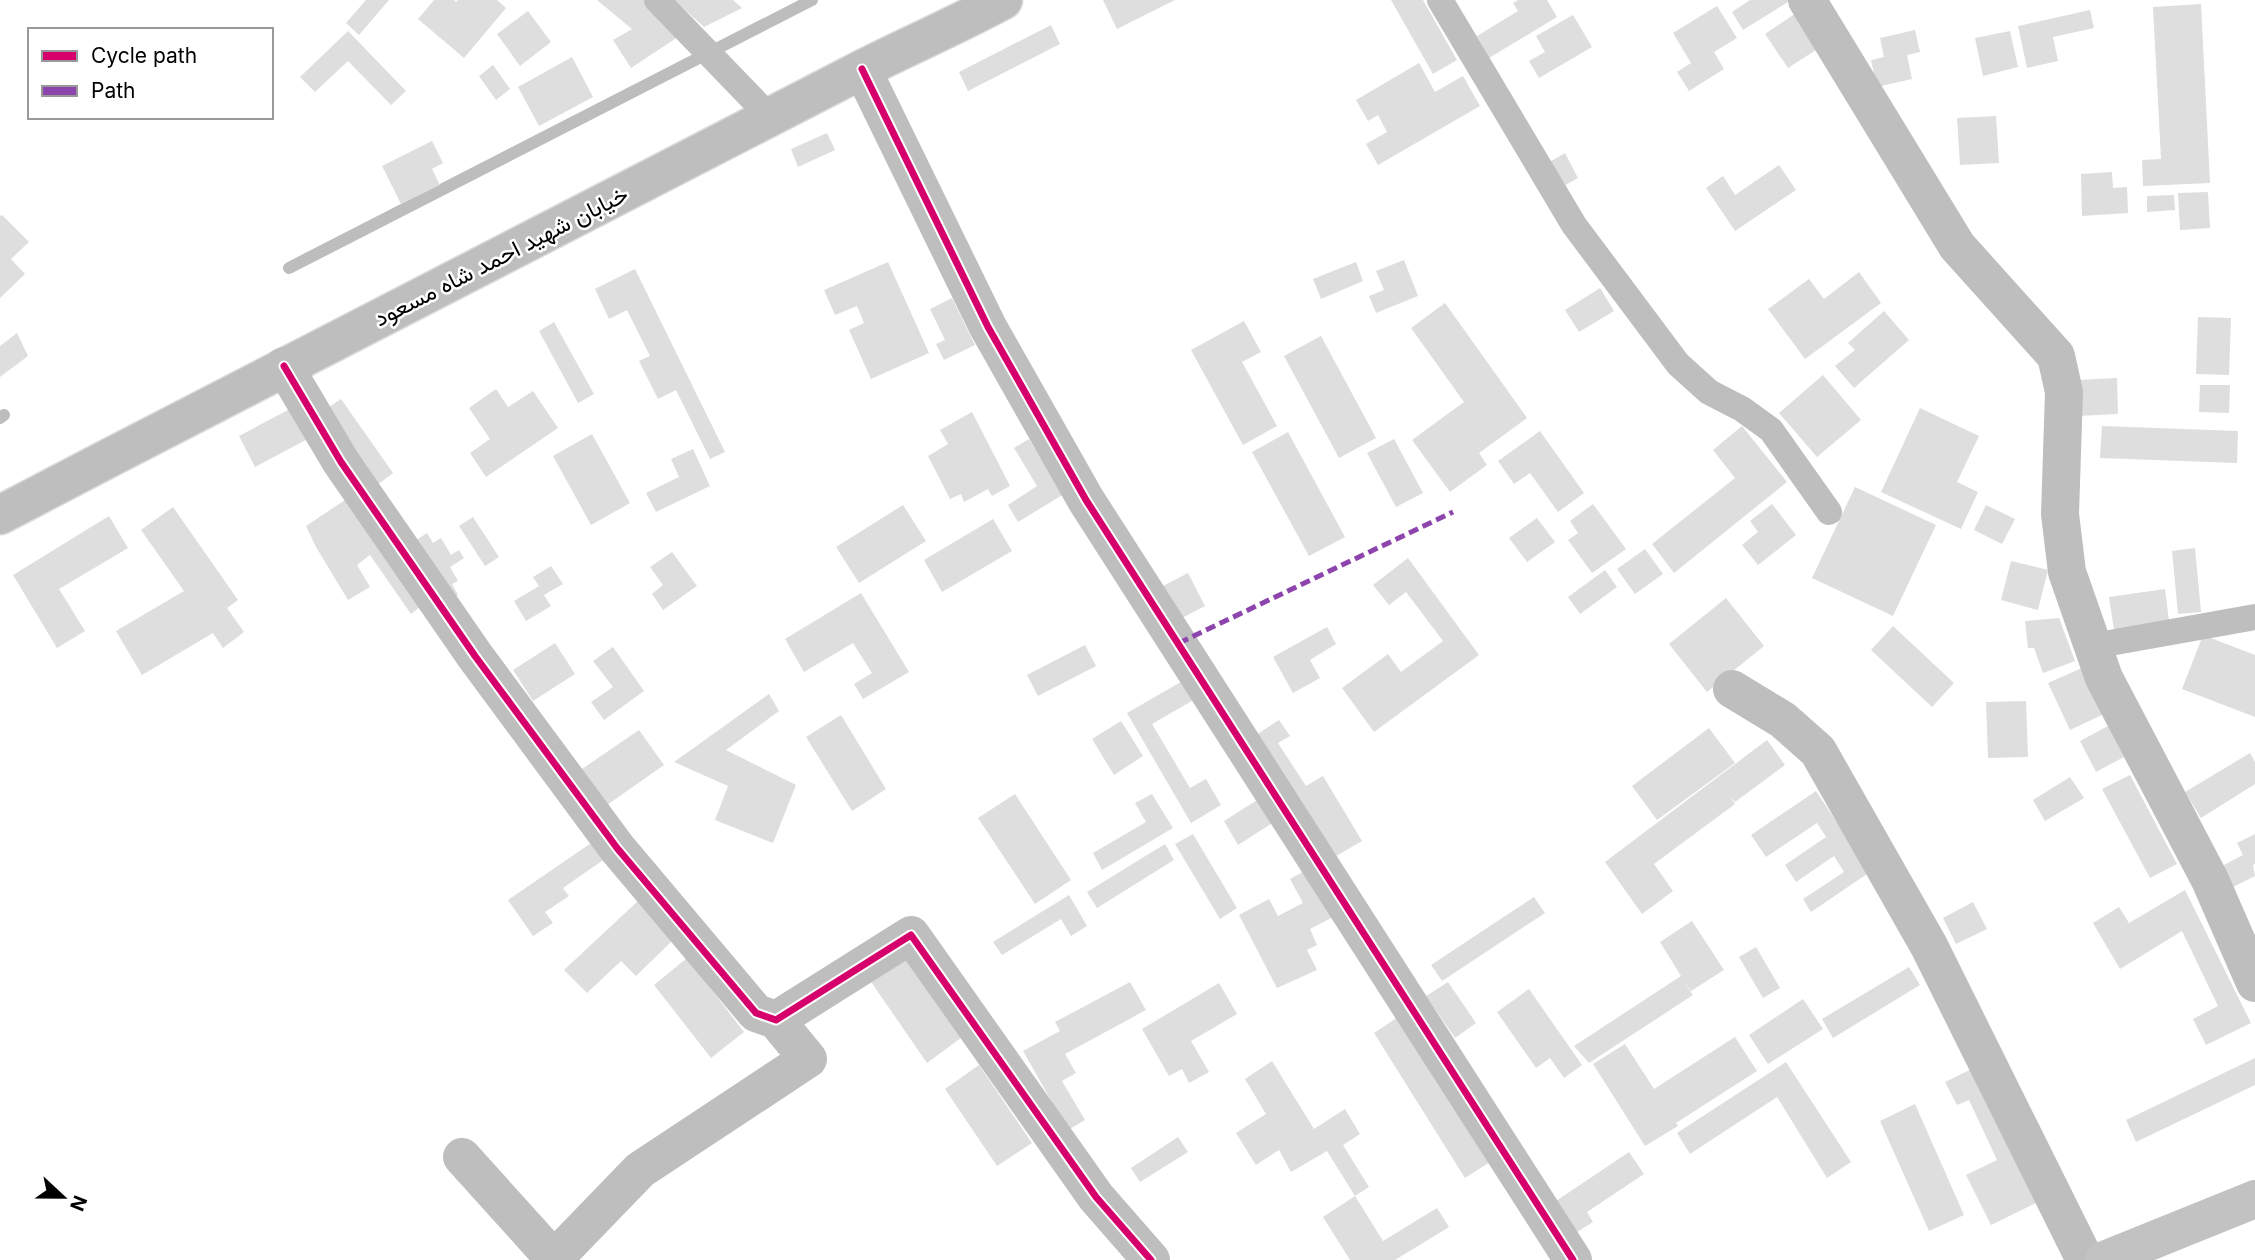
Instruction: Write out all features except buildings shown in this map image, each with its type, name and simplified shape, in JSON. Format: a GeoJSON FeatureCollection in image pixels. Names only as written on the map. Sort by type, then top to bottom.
{"type":"FeatureCollection","features":[{"type":"Feature","properties":{"kind":"main road"},"geometry":{"type":"LineString","coordinates":[[2104,1260],[2255,1199]]}},
{"type":"Feature","properties":{"kind":"street"},"geometry":{"type":"LineString","coordinates":[[1807,0],[1957,246],[2056,356],[2064,392],[2060,514],[2067,572],[2104,678],[2210,880],[2255,983]]}},
{"type":"Feature","properties":{"kind":"street","name":"خیابان شهید احمد شاه مسعود"},"geometry":{"type":"LineString","coordinates":[[0,515],[284,366],[997,1]]}},
{"type":"Feature","properties":{"kind":"street"},"geometry":{"type":"LineString","coordinates":[[862,69],[988,327],[1087,500],[1573,1260]]}},
{"type":"Feature","properties":{"kind":"street"},"geometry":{"type":"LineString","coordinates":[[284,366],[341,462],[475,656],[617,848],[756,1013],[776,1020],[808,1059],[640,1170],[554,1259],[462,1157]]}},
{"type":"Feature","properties":{"kind":"street"},"geometry":{"type":"LineString","coordinates":[[1732,690],[1783,720],[1818,751],[1929,946],[2085,1260]]}},
{"type":"Feature","properties":{"kind":"street"},"geometry":{"type":"LineString","coordinates":[[776,1020],[911,935],[1096,1197],[1152,1260]]}},
{"type":"Feature","properties":{"kind":"lane"},"geometry":{"type":"LineString","coordinates":[[657,0],[771,118]]}},
{"type":"Feature","properties":{"kind":"lane"},"geometry":{"type":"LineString","coordinates":[[1440,0],[1574,225],[1678,364],[1709,392],[1742,409],[1771,430],[1829,512]]}},
{"type":"Feature","properties":{"kind":"lane"},"geometry":{"type":"LineString","coordinates":[[2093,646],[2255,617]]}},
{"type":"Feature","properties":{"kind":"waterway"},"geometry":{"type":"LineString","coordinates":[[289,268],[812,0]]}},
{"type":"Feature","properties":{"kind":"waterway"},"geometry":{"type":"LineString","coordinates":[[0,418],[4,415]]}},
{"type":"Feature","properties":{"kind":"marked path"},"geometry":{"type":"LineString","coordinates":[[1179,643],[1453,512]]}},
{"type":"Feature","properties":{"kind":"cycle path"},"geometry":{"type":"LineString","coordinates":[[862,69],[988,327],[1086,500],[1573,1260]]}},
{"type":"Feature","properties":{"kind":"cycle path"},"geometry":{"type":"LineString","coordinates":[[284,366],[341,462],[475,656],[617,848],[756,1013],[776,1020],[911,935],[1096,1197],[1151,1260]]}}]}
